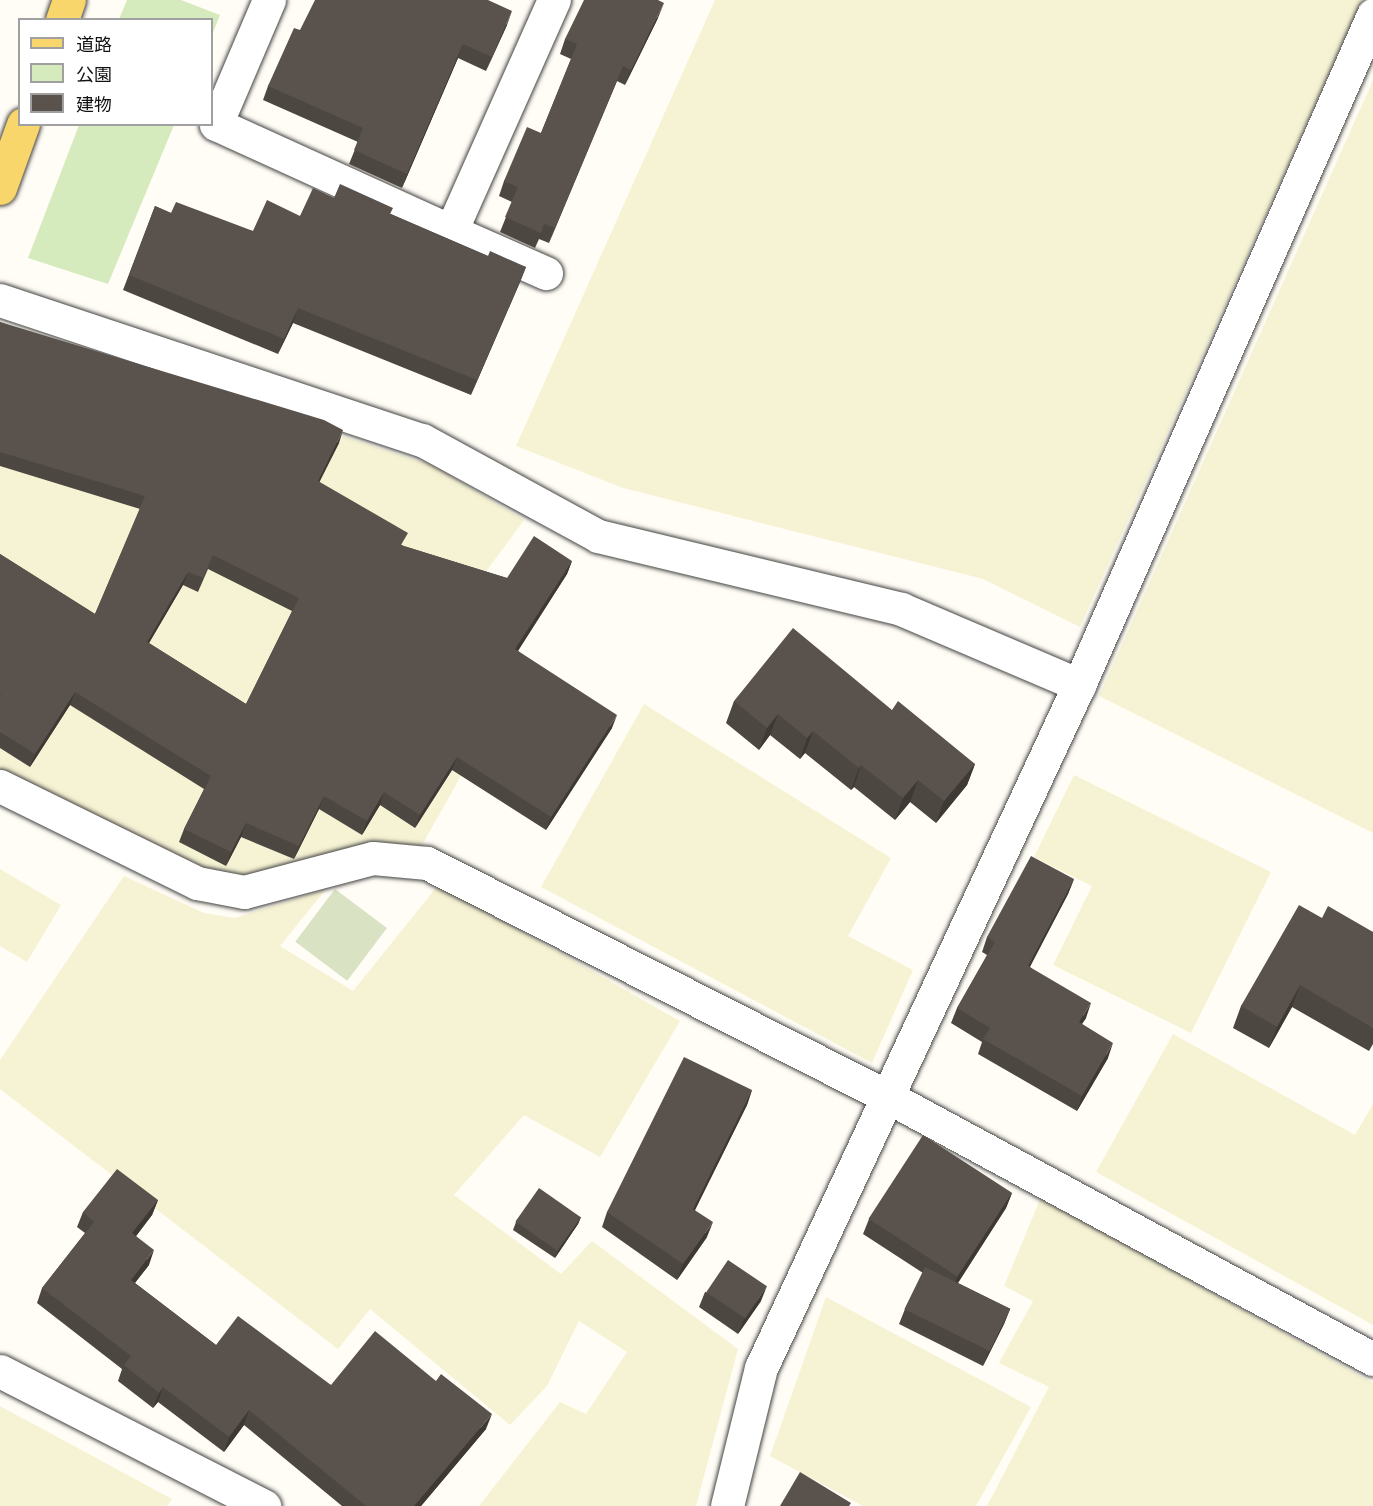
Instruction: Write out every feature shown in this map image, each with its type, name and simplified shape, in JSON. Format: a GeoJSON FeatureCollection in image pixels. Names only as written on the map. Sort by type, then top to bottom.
{"type":"FeatureCollection","features":[{"type":"Feature","properties":{"kind":"main road"},"geometry":{"type":"LineString","coordinates":[[63,18],[69,0]]}},
{"type":"Feature","properties":{"kind":"main road"},"geometry":{"type":"LineString","coordinates":[[0,188],[22,126]]}},
{"type":"Feature","properties":{"kind":"street"},"geometry":{"type":"LineString","coordinates":[[269,0],[216,124],[546,273]]}},
{"type":"Feature","properties":{"kind":"street"},"geometry":{"type":"LineString","coordinates":[[451,231],[554,0]]}},
{"type":"Feature","properties":{"kind":"street"},"geometry":{"type":"LineString","coordinates":[[727,1506],[760,1368],[855,1162],[890,1098],[1079,685],[1373,15]]}},
{"type":"Feature","properties":{"kind":"street"},"geometry":{"type":"LineString","coordinates":[[0,300],[422,440],[598,536],[901,609],[1079,685]]}},
{"type":"Feature","properties":{"kind":"street"},"geometry":{"type":"LineString","coordinates":[[0,786],[197,883],[244,892],[373,858],[427,863],[890,1098],[1373,1359]]}},
{"type":"Feature","properties":{"kind":"street"},"geometry":{"type":"LineString","coordinates":[[0,1371],[264,1506]]}},
{"type":"Feature","properties":{"kind":"shaded area"},"geometry":{"type":"Polygon","coordinates":[[[715,0],[1362,0],[1080,627],[983,579],[623,488],[516,446],[715,0]]]}},
{"type":"Feature","properties":{"kind":"shaded area"},"geometry":{"type":"Polygon","coordinates":[[[1373,80],[1373,833],[1099,696],[1373,80]]]}},
{"type":"Feature","properties":{"kind":"shaded area"},"geometry":{"type":"Polygon","coordinates":[[[0,325],[434,466],[524,520],[411,673],[489,726],[421,847],[245,877],[196,874],[0,770],[0,325]]]}},
{"type":"Feature","properties":{"kind":"shaded area"},"geometry":{"type":"Polygon","coordinates":[[[644,704],[891,858],[848,936],[913,970],[872,1063],[541,887],[644,704]]]}},
{"type":"Feature","properties":{"kind":"shaded area"},"geometry":{"type":"Polygon","coordinates":[[[1074,775],[1271,872],[1191,1033],[1053,965],[1092,886],[1034,857],[1074,775]]]}},
{"type":"Feature","properties":{"kind":"shaded area"},"geometry":{"type":"Polygon","coordinates":[[[0,869],[61,905],[27,962],[0,946],[0,869]]]}},
{"type":"Feature","properties":{"kind":"shaded area"},"geometry":{"type":"Polygon","coordinates":[[[124,876],[204,913],[235,918],[326,889],[280,946],[353,991],[439,884],[680,1021],[600,1157],[524,1115],[454,1195],[561,1274],[592,1241],[738,1349],[696,1506],[479,1506],[560,1402],[586,1414],[627,1352],[579,1321],[547,1386],[510,1425],[370,1309],[338,1349],[0,1089],[0,1060],[124,876]]]}},
{"type":"Feature","properties":{"kind":"shaded area"},"geometry":{"type":"Polygon","coordinates":[[[1173,1034],[1355,1135],[1373,1104],[1373,1325],[1096,1172],[1173,1034]]]}},
{"type":"Feature","properties":{"kind":"shaded area"},"geometry":{"type":"Polygon","coordinates":[[[1041,1197],[1373,1383],[1373,1506],[987,1506],[1049,1387],[999,1363],[1033,1301],[1004,1286],[1041,1197]]]}},
{"type":"Feature","properties":{"kind":"shaded area"},"geometry":{"type":"Polygon","coordinates":[[[826,1297],[1031,1407],[976,1506],[863,1506],[770,1456],[826,1297]]]}},
{"type":"Feature","properties":{"kind":"shaded area"},"geometry":{"type":"Polygon","coordinates":[[[0,1406],[172,1499],[167,1506],[0,1506],[0,1406]]]}},
{"type":"Feature","properties":{"kind":"green space"},"geometry":{"type":"Polygon","coordinates":[[[127,0],[181,0],[220,15],[213,32],[213,18],[119,18],[127,0]]]}},
{"type":"Feature","properties":{"kind":"green space"},"geometry":{"type":"Polygon","coordinates":[[[79,126],[174,126],[108,284],[28,258],[79,126]]]}},
{"type":"Feature","properties":{"kind":"green space"},"geometry":{"type":"Polygon","coordinates":[[[335,889],[387,928],[347,981],[295,942],[335,889]]]}},
{"type":"Feature","properties":{"kind":"building"},"geometry":{"type":"Polygon","coordinates":[[[315,0],[488,0],[512,11],[492,57],[463,44],[407,174],[354,150],[363,128],[268,86],[294,28],[300,30],[315,0]]]}},
{"type":"Feature","properties":{"kind":"building"},"geometry":{"type":"Polygon","coordinates":[[[584,0],[658,0],[664,3],[631,70],[623,66],[555,228],[544,224],[541,233],[505,217],[518,187],[504,181],[527,127],[541,133],[577,44],[565,39],[584,0]]]}},
{"type":"Feature","properties":{"kind":"building"},"geometry":{"type":"Polygon","coordinates":[[[340,184],[393,208],[390,214],[488,256],[490,251],[526,267],[477,380],[298,308],[284,339],[129,275],[155,206],[171,213],[176,202],[253,231],[267,200],[300,216],[313,188],[334,198],[340,184]]]}},
{"type":"Feature","properties":{"kind":"building"},"geometry":{"type":"Polygon","coordinates":[[[0,322],[324,420],[343,430],[318,481],[408,533],[401,545],[507,578],[534,536],[572,561],[515,649],[617,715],[551,817],[457,757],[420,815],[384,792],[367,821],[324,796],[299,846],[246,823],[231,852],[184,829],[211,776],[75,692],[35,754],[0,732],[0,554],[95,614],[145,496],[0,452],[0,322]],[[213,555],[203,578],[188,572],[147,642],[246,704],[299,598],[213,555]]]}},
{"type":"Feature","properties":{"kind":"building"},"geometry":{"type":"Polygon","coordinates":[[[793,628],[892,710],[898,701],[975,764],[944,801],[918,780],[903,798],[861,765],[859,768],[813,731],[807,738],[778,714],[767,728],[734,701],[793,628]]]}},
{"type":"Feature","properties":{"kind":"building"},"geometry":{"type":"Polygon","coordinates":[[[1031,856],[1074,879],[1028,966],[1091,1003],[1079,1022],[1113,1043],[1082,1096],[983,1039],[990,1028],[957,1008],[995,942],[987,937],[1031,856]]]}},
{"type":"Feature","properties":{"kind":"building"},"geometry":{"type":"Polygon","coordinates":[[[1299,905],[1322,918],[1328,906],[1373,932],[1373,1028],[1300,985],[1277,1027],[1241,1006],[1299,905]]]}},
{"type":"Feature","properties":{"kind":"building"},"geometry":{"type":"Polygon","coordinates":[[[684,1057],[752,1090],[693,1209],[713,1222],[683,1264],[607,1212],[684,1057]]]}},
{"type":"Feature","properties":{"kind":"building"},"geometry":{"type":"Polygon","coordinates":[[[923,1135],[1012,1193],[957,1277],[869,1219],[923,1135]]]}},
{"type":"Feature","properties":{"kind":"building"},"geometry":{"type":"Polygon","coordinates":[[[117,1169],[158,1200],[132,1233],[154,1250],[131,1280],[216,1345],[238,1316],[331,1385],[375,1331],[436,1381],[441,1374],[492,1414],[414,1506],[366,1506],[249,1410],[229,1437],[163,1387],[159,1393],[124,1365],[131,1356],[42,1288],[94,1222],[83,1212],[117,1169]]]}},
{"type":"Feature","properties":{"kind":"building"},"geometry":{"type":"Polygon","coordinates":[[[539,1188],[581,1217],[557,1251],[515,1222],[539,1188]]]}},
{"type":"Feature","properties":{"kind":"building"},"geometry":{"type":"Polygon","coordinates":[[[728,1260],[767,1286],[745,1319],[706,1292],[728,1260]]]}},
{"type":"Feature","properties":{"kind":"building"},"geometry":{"type":"Polygon","coordinates":[[[925,1267],[1010,1309],[990,1351],[904,1309],[925,1267]]]}},
{"type":"Feature","properties":{"kind":"building"},"geometry":{"type":"Polygon","coordinates":[[[800,1472],[851,1503],[849,1506],[780,1506],[800,1472]]]}}]}
